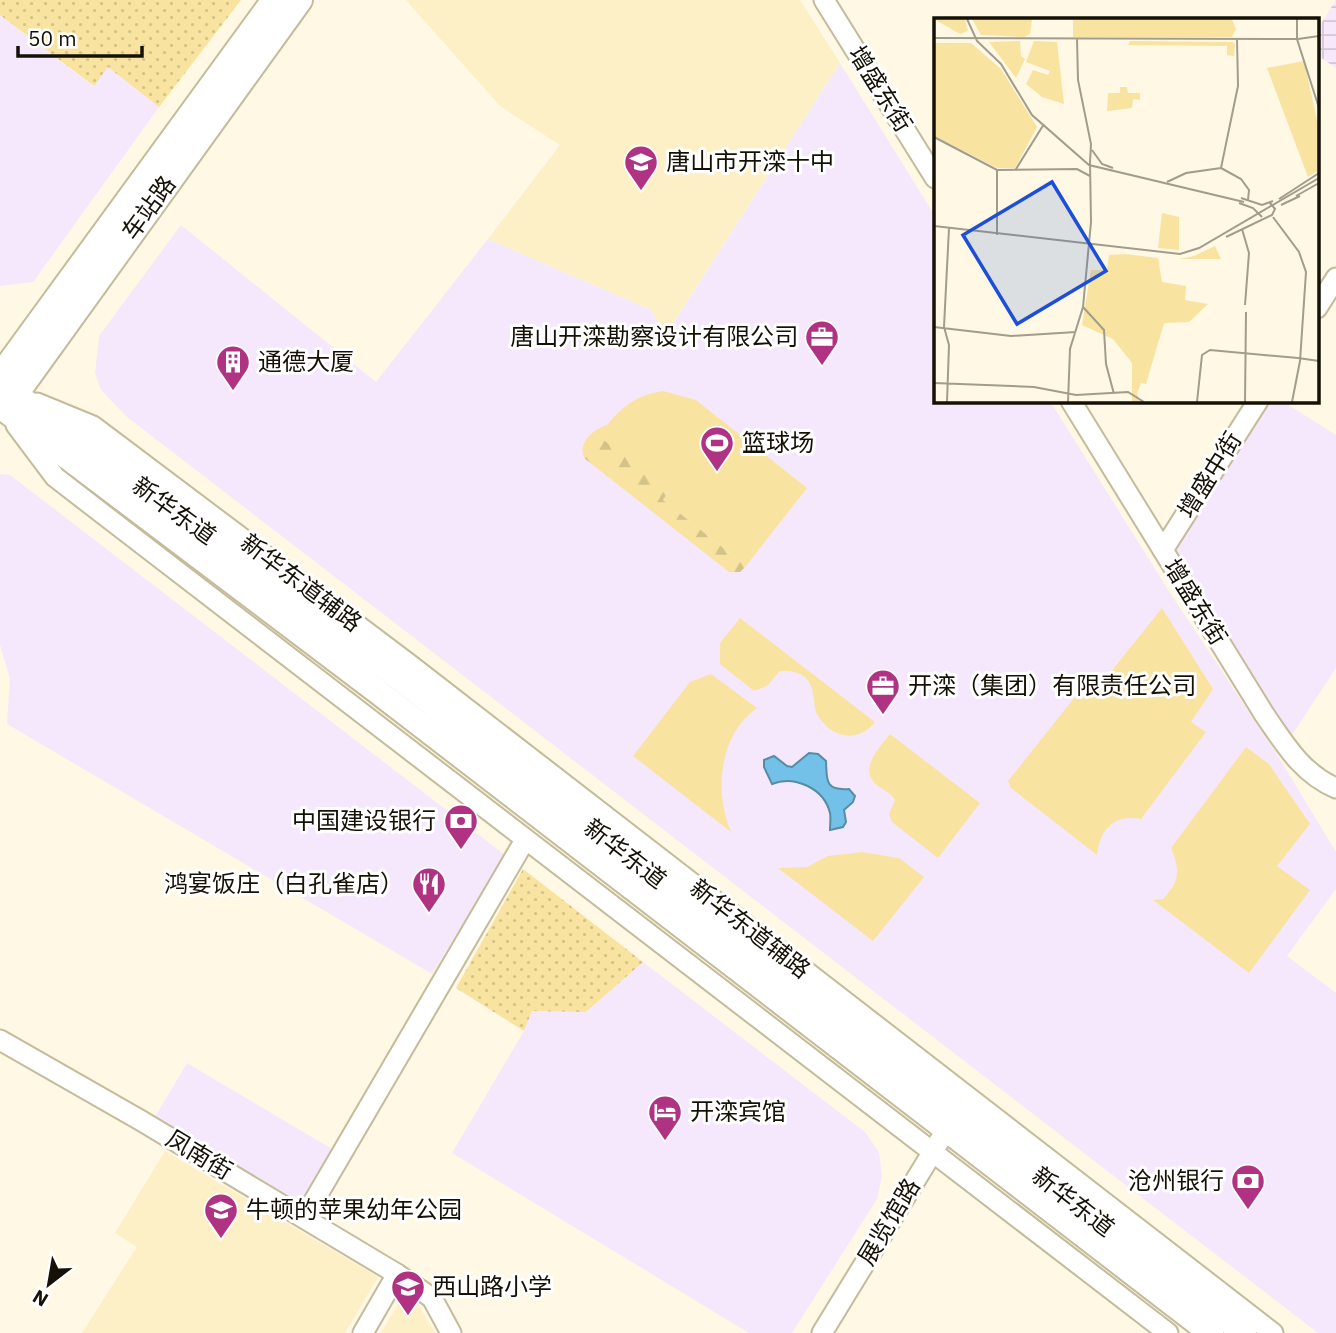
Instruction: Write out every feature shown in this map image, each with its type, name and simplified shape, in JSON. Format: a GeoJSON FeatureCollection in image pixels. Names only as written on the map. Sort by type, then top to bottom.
{"type":"FeatureCollection","features":[{"type":"Feature","properties":{"kind":"main road","name":"车站路"},"geometry":{"type":"LineString","coordinates":[[3,398],[274,0]]}},
{"type":"Feature","properties":{"kind":"main road","name":"车站路"},"geometry":{"type":"LineString","coordinates":[[3,398],[300,0]]}},
{"type":"Feature","properties":{"kind":"main road","name":"新华东道"},"geometry":{"type":"LineString","coordinates":[[3,398],[377,691],[954,1124],[1244,1333]]}},
{"type":"Feature","properties":{"kind":"main road","name":"新华东道"},"geometry":{"type":"LineString","coordinates":[[954,1124],[1211,1333]]}},
{"type":"Feature","properties":{"kind":"street","name":"增盛东街"},"geometry":{"type":"LineString","coordinates":[[824,0],[934,176]]}},
{"type":"Feature","properties":{"kind":"street"},"geometry":{"type":"LineString","coordinates":[[1318,306],[1336,278]]}},
{"type":"Feature","properties":{"kind":"street","name":"新华东道辅路"},"geometry":{"type":"LineString","coordinates":[[3,398],[54,477],[525,840],[1273,1333]]}},
{"type":"Feature","properties":{"kind":"street","name":"新华东道辅路"},"geometry":{"type":"LineString","coordinates":[[3,398],[93,426],[409,664],[954,1124],[1168,1333]]}},
{"type":"Feature","properties":{"kind":"street","name":"增盛东街"},"geometry":{"type":"LineString","coordinates":[[1073,402],[1292,756],[1307,770],[1336,788]]}},
{"type":"Feature","properties":{"kind":"street","name":"增盛中街"},"geometry":{"type":"LineString","coordinates":[[1163,550],[1257,402]]}},
{"type":"Feature","properties":{"kind":"street"},"geometry":{"type":"LineString","coordinates":[[304,1218],[525,840]]}},
{"type":"Feature","properties":{"kind":"street","name":"凤南街"},"geometry":{"type":"LineString","coordinates":[[0,1040],[141,1120],[397,1274],[432,1298],[451,1333]]}},
{"type":"Feature","properties":{"kind":"street","name":"展览馆路"},"geometry":{"type":"LineString","coordinates":[[822,1333],[954,1124]]}},
{"type":"Feature","properties":{"kind":"street"},"geometry":{"type":"LineString","coordinates":[[363,1333],[397,1274]]}},
{"type":"Feature","properties":{"kind":"shaded area","name":"唐山市开滦十中"},"geometry":{"type":"Polygon","coordinates":[[[406,0],[800,0],[840,63],[666,334],[651,310],[488,239],[560,145],[500,106],[406,0]]]}},
{"type":"Feature","properties":{"kind":"shaded area"},"geometry":{"type":"Polygon","coordinates":[[[1336,0],[1336,68],[1318,56],[1318,28],[1336,0]]]}},
{"type":"Feature","properties":{"kind":"shaded area"},"geometry":{"type":"Polygon","coordinates":[[[0,15],[93,86],[108,67],[159,107],[33,282],[0,286],[0,15]]]}},
{"type":"Feature","properties":{"kind":"shaded area","name":"开滦（集团）有限责任公司"},"geometry":{"type":"Polygon","coordinates":[[[840,63],[934,214],[934,402],[1051,402],[1167,588],[1278,756],[1336,852],[1336,889],[1287,956],[1336,993],[1336,1333],[1318,1333],[127,417],[101,390],[95,373],[99,336],[181,225],[376,382],[488,239],[651,310],[667,333],[840,63]]]}},
{"type":"Feature","properties":{"kind":"shaded area"},"geometry":{"type":"Polygon","coordinates":[[[1263,402],[1284,402],[1336,435],[1336,668],[1290,738],[1171,547],[1263,402]]]}},
{"type":"Feature","properties":{"kind":"shaded area"},"geometry":{"type":"Polygon","coordinates":[[[0,474],[10,475],[505,855],[432,974],[7,724],[10,679],[0,645],[0,474]]]}},
{"type":"Feature","properties":{"kind":"shaded area","name":"开滦宾馆"},"geometry":{"type":"Polygon","coordinates":[[[643,962],[865,1132],[879,1152],[882,1175],[877,1199],[792,1333],[749,1333],[452,1153],[524,1031],[532,1011],[586,1012],[643,962]]]}},
{"type":"Feature","properties":{"kind":"shaded area"},"geometry":{"type":"Polygon","coordinates":[[[187,1063],[332,1149],[300,1203],[155,1117],[187,1063]]]}},
{"type":"Feature","properties":{"kind":"shaded area","name":"牛顿的苹果幼年公园"},"geometry":{"type":"Polygon","coordinates":[[[165,1151],[378,1277],[345,1333],[82,1333],[137,1247],[115,1233],[165,1151]]]}},
{"type":"Feature","properties":{"kind":"shaded area","name":"西山路小学"},"geometry":{"type":"Polygon","coordinates":[[[401,1299],[416,1301],[435,1333],[381,1333],[401,1299]]]}},
{"type":"Feature","properties":{"kind":"green space"},"geometry":{"type":"Polygon","coordinates":[[[0,0],[241,0],[159,107],[108,67],[94,86],[0,15],[0,0]]]}},
{"type":"Feature","properties":{"kind":"green space"},"geometry":{"type":"Polygon","coordinates":[[[663,391],[696,400],[807,488],[746,566],[663,500],[669,492],[599,437],[626,406],[643,396],[663,391]]]}},
{"type":"Feature","properties":{"kind":"green space"},"geometry":{"type":"Polygon","coordinates":[[[607,425],[600,437],[669,491],[663,500],[746,566],[740,572],[729,572],[584,458],[583,447],[588,437],[607,425]]]}},
{"type":"Feature","properties":{"kind":"green space"},"geometry":{"type":"Polygon","coordinates":[[[1162,608],[1213,689],[1191,722],[1206,732],[1141,819],[1123,819],[1110,825],[1101,838],[1097,855],[1011,788],[1008,781],[1090,678],[1101,684],[1162,608]]]}},
{"type":"Feature","properties":{"kind":"green space"},"geometry":{"type":"Polygon","coordinates":[[[740,618],[875,722],[861,733],[837,733],[817,714],[809,682],[803,676],[790,671],[780,671],[767,686],[754,691],[720,664],[720,643],[740,618]]]}},
{"type":"Feature","properties":{"kind":"green space"},"geometry":{"type":"Polygon","coordinates":[[[711,674],[757,708],[744,719],[735,733],[723,765],[723,799],[731,832],[633,756],[690,682],[711,674]]]}},
{"type":"Feature","properties":{"kind":"green space"},"geometry":{"type":"Polygon","coordinates":[[[890,734],[980,803],[938,858],[892,822],[889,814],[895,800],[872,780],[869,773],[872,759],[890,734]]]}},
{"type":"Feature","properties":{"kind":"green space"},"geometry":{"type":"Polygon","coordinates":[[[1246,747],[1269,764],[1310,824],[1277,866],[1310,890],[1249,973],[1153,900],[1163,899],[1173,887],[1177,869],[1171,848],[1246,747]]]}},
{"type":"Feature","properties":{"kind":"green space"},"geometry":{"type":"Polygon","coordinates":[[[862,852],[899,858],[924,877],[873,941],[778,868],[807,867],[828,856],[862,852]]]}},
{"type":"Feature","properties":{"kind":"green space"},"geometry":{"type":"Polygon","coordinates":[[[523,869],[643,962],[586,1012],[532,1011],[524,1031],[456,988],[523,869]]]}},
{"type":"Feature","properties":{"kind":"water"},"geometry":{"type":"Polygon","coordinates":[[[809,753],[818,754],[826,761],[827,778],[831,786],[849,789],[855,796],[853,802],[844,810],[846,822],[843,827],[830,830],[827,804],[815,790],[790,781],[772,784],[764,767],[764,760],[774,756],[792,767],[809,753]]]}},
{"type":"Feature","properties":{"kind":"place","name":"唐山市开滦十中"},"geometry":{"type":"Point","coordinates":[641,192]}},
{"type":"Feature","properties":{"kind":"place","name":"唐山开滦勘察设计有限公司"},"geometry":{"type":"Point","coordinates":[822,367]}},
{"type":"Feature","properties":{"kind":"place","name":"通德大厦"},"geometry":{"type":"Point","coordinates":[233,392]}},
{"type":"Feature","properties":{"kind":"place","name":"篮球场"},"geometry":{"type":"Point","coordinates":[717,473]}},
{"type":"Feature","properties":{"kind":"place","name":"开滦（集团）有限责任公司"},"geometry":{"type":"Point","coordinates":[883,716]}},
{"type":"Feature","properties":{"kind":"place","name":"中国建设银行"},"geometry":{"type":"Point","coordinates":[461,851]}},
{"type":"Feature","properties":{"kind":"place","name":"鸿宴饭庄（白孔雀店）"},"geometry":{"type":"Point","coordinates":[429,914]}},
{"type":"Feature","properties":{"kind":"place","name":"开滦宾馆"},"geometry":{"type":"Point","coordinates":[665,1142]}},
{"type":"Feature","properties":{"kind":"place","name":"沧州银行"},"geometry":{"type":"Point","coordinates":[1248,1211]}},
{"type":"Feature","properties":{"kind":"place","name":"牛顿的苹果幼年公园"},"geometry":{"type":"Point","coordinates":[221,1240]}},
{"type":"Feature","properties":{"kind":"place","name":"西山路小学"},"geometry":{"type":"Point","coordinates":[408,1317]}}]}
